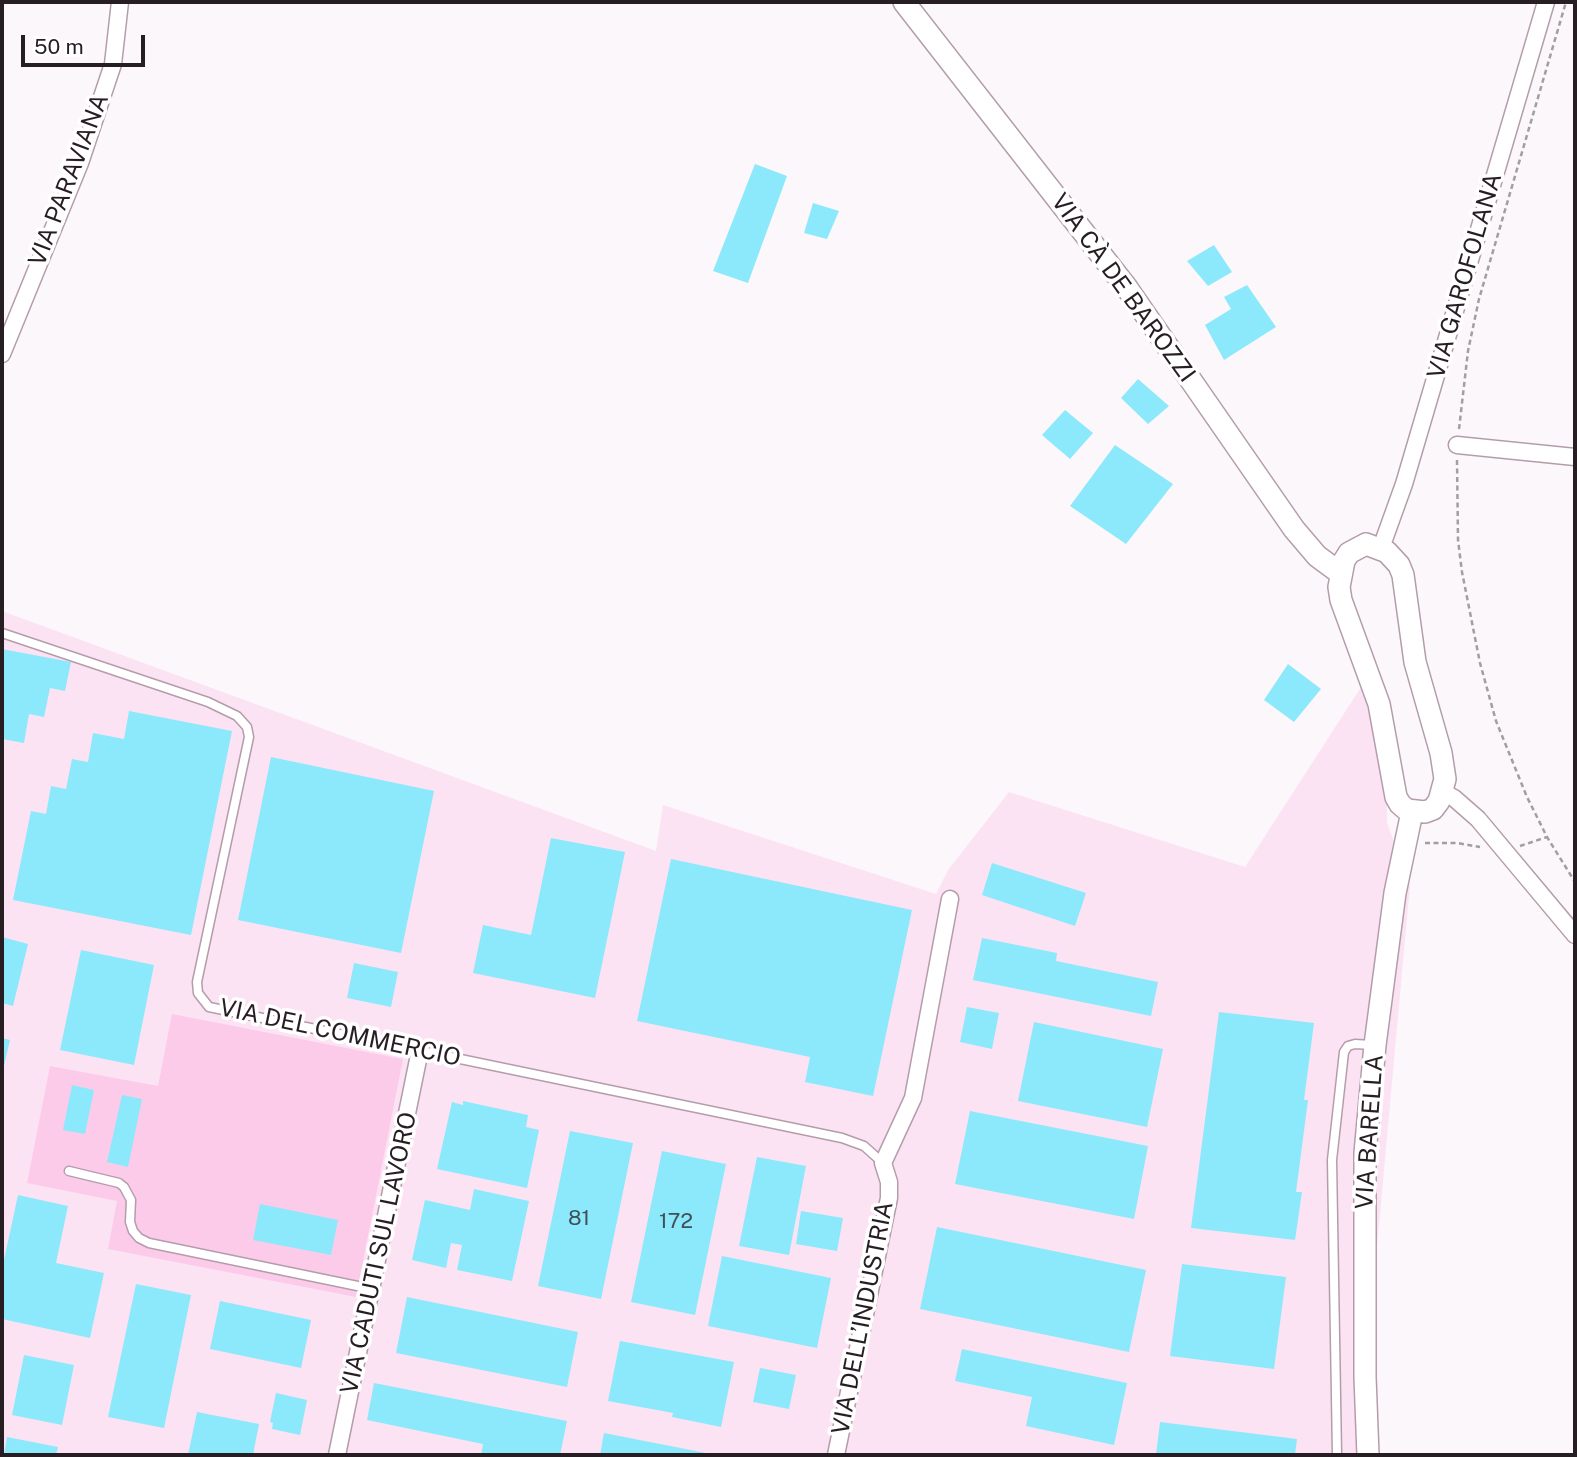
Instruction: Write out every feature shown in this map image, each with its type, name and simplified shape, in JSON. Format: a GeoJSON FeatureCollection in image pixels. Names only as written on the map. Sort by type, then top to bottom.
{"type":"FeatureCollection","features":[{"type":"Feature","properties":{"kind":"street","name":"VIA PARAVIANA"},"geometry":{"type":"LineString","coordinates":[[2,354],[80,163],[113,64],[120,2]]}},
{"type":"Feature","properties":{"kind":"street","name":"VIA CÀ DE BAROZZI"},"geometry":{"type":"LineString","coordinates":[[904,2],[1127,288],[1294,529],[1317,556],[1340,573]]}},
{"type":"Feature","properties":{"kind":"street","name":"VIA GAROFOLANA"},"geometry":{"type":"LineString","coordinates":[[1381,548],[1408,470],[1546,2]]}},
{"type":"Feature","properties":{"kind":"street"},"geometry":{"type":"LineString","coordinates":[[1457,445],[1575,457]]}},
{"type":"Feature","properties":{"kind":"street"},"geometry":{"type":"LineString","coordinates":[[1366,544],[1381,548],[1392,556],[1403,575],[1415,662],[1441,753],[1445,779],[1443,792],[1433,809],[1425,813],[1412,812],[1400,804],[1396,797],[1382,716],[1341,600],[1340,573],[1349,552],[1366,544]]}},
{"type":"Feature","properties":{"kind":"street"},"geometry":{"type":"LineString","coordinates":[[1443,792],[1478,819],[1575,935]]}},
{"type":"Feature","properties":{"kind":"street","name":"VIA BARELLA"},"geometry":{"type":"LineString","coordinates":[[1368,1455],[1363,1177],[1375,1045],[1395,893],[1412,812]]}},
{"type":"Feature","properties":{"kind":"street"},"geometry":{"type":"LineString","coordinates":[[883,1163],[913,1098],[950,899]]}},
{"type":"Feature","properties":{"kind":"street","name":"VIA CADUTI SUL LAVORO"},"geometry":{"type":"LineString","coordinates":[[337,1455],[420,1050]]}},
{"type":"Feature","properties":{"kind":"street","name":"VIA DELL’INDUSTRIA"},"geometry":{"type":"LineString","coordinates":[[836,1455],[889,1198],[889,1182],[883,1163]]}},
{"type":"Feature","properties":{"kind":"lane","name":"VIA DEL COMMERCIO"},"geometry":{"type":"LineString","coordinates":[[2,633],[208,702],[237,716],[247,727],[249,737],[197,982],[202,1000],[209,1007],[842,1138],[864,1146],[883,1163]]}},
{"type":"Feature","properties":{"kind":"lane"},"geometry":{"type":"LineString","coordinates":[[1337,1455],[1332,1160],[1344,1052],[1348,1046],[1355,1044],[1375,1045]]}},
{"type":"Feature","properties":{"kind":"lane"},"geometry":{"type":"LineString","coordinates":[[69,1171],[119,1183],[124,1187],[131,1200],[130,1222],[133,1230],[139,1238],[149,1243],[372,1289]]}},
{"type":"Feature","properties":{"kind":"path"},"geometry":{"type":"LineString","coordinates":[[1516,847],[1547,837]]}},
{"type":"Feature","properties":{"kind":"path"},"geometry":{"type":"LineString","coordinates":[[1425,843],[1457,843],[1488,849]]}},
{"type":"Feature","properties":{"kind":"shaded area"},"geometry":{"type":"Polygon","coordinates":[[[2,611],[656,851],[663,805],[936,894],[948,870],[1009,792],[1245,867],[1365,681],[1387,794],[1387,823],[1410,885],[1374,1280],[1379,1455],[2,1455],[2,611]]]}},
{"type":"Feature","properties":{"kind":"shaded area"},"geometry":{"type":"Polygon","coordinates":[[[172,1014],[403,1059],[356,1297],[108,1249],[117,1201],[27,1183],[50,1066],[158,1086],[172,1014]]]}},
{"type":"Feature","properties":{"kind":"building"},"geometry":{"type":"Polygon","coordinates":[[[755,164],[787,176],[748,283],[713,271],[755,164]]]}},
{"type":"Feature","properties":{"kind":"building"},"geometry":{"type":"Polygon","coordinates":[[[813,203],[839,211],[827,239],[804,233],[813,203]]]}},
{"type":"Feature","properties":{"kind":"building"},"geometry":{"type":"Polygon","coordinates":[[[1214,245],[1232,272],[1208,286],[1187,261],[1214,245]]]}},
{"type":"Feature","properties":{"kind":"building"},"geometry":{"type":"Polygon","coordinates":[[[1247,285],[1276,327],[1224,360],[1205,325],[1231,309],[1224,297],[1247,285]]]}},
{"type":"Feature","properties":{"kind":"building"},"geometry":{"type":"Polygon","coordinates":[[[1138,379],[1169,406],[1148,424],[1121,398],[1138,379]]]}},
{"type":"Feature","properties":{"kind":"building"},"geometry":{"type":"Polygon","coordinates":[[[1065,410],[1093,433],[1070,459],[1042,435],[1065,410]]]}},
{"type":"Feature","properties":{"kind":"building"},"geometry":{"type":"Polygon","coordinates":[[[1115,445],[1173,484],[1126,544],[1070,506],[1115,445]]]}},
{"type":"Feature","properties":{"kind":"building"},"geometry":{"type":"Polygon","coordinates":[[[2,649],[71,662],[65,691],[50,688],[44,717],[29,714],[24,743],[2,739],[2,649]]]}},
{"type":"Feature","properties":{"kind":"building"},"geometry":{"type":"Polygon","coordinates":[[[1288,664],[1321,689],[1294,722],[1264,700],[1288,664]]]}},
{"type":"Feature","properties":{"kind":"building"},"geometry":{"type":"Polygon","coordinates":[[[129,711],[232,731],[191,935],[13,900],[31,811],[46,814],[51,786],[66,789],[72,759],[88,762],[93,733],[124,739],[129,711]]]}},
{"type":"Feature","properties":{"kind":"building"},"geometry":{"type":"Polygon","coordinates":[[[271,757],[434,791],[401,953],[238,920],[271,757]]]}},
{"type":"Feature","properties":{"kind":"building"},"geometry":{"type":"Polygon","coordinates":[[[551,838],[625,852],[595,998],[473,973],[483,925],[531,935],[551,838]]]}},
{"type":"Feature","properties":{"kind":"building"},"geometry":{"type":"Polygon","coordinates":[[[671,859],[912,910],[873,1096],[805,1082],[810,1057],[637,1021],[671,859]]]}},
{"type":"Feature","properties":{"kind":"building"},"geometry":{"type":"Polygon","coordinates":[[[992,863],[1086,893],[1075,926],[982,895],[992,863]]]}},
{"type":"Feature","properties":{"kind":"building"},"geometry":{"type":"Polygon","coordinates":[[[2,937],[28,944],[13,1006],[2,1003],[2,937]]]}},
{"type":"Feature","properties":{"kind":"building"},"geometry":{"type":"Polygon","coordinates":[[[982,938],[1057,953],[1056,961],[1158,982],[1151,1016],[973,980],[982,938]]]}},
{"type":"Feature","properties":{"kind":"building"},"geometry":{"type":"Polygon","coordinates":[[[81,950],[154,965],[134,1065],[60,1050],[81,950]]]}},
{"type":"Feature","properties":{"kind":"building"},"geometry":{"type":"Polygon","coordinates":[[[354,963],[398,972],[391,1007],[347,998],[354,963]]]}},
{"type":"Feature","properties":{"kind":"building"},"geometry":{"type":"Polygon","coordinates":[[[967,1007],[999,1013],[992,1049],[960,1042],[967,1007]]]}},
{"type":"Feature","properties":{"kind":"building"},"geometry":{"type":"Polygon","coordinates":[[[1219,1012],[1314,1023],[1304,1100],[1308,1100],[1296,1192],[1302,1192],[1295,1240],[1191,1228],[1219,1012]]]}},
{"type":"Feature","properties":{"kind":"building"},"geometry":{"type":"Polygon","coordinates":[[[1034,1022],[1163,1049],[1147,1127],[1018,1101],[1034,1022]]]}},
{"type":"Feature","properties":{"kind":"building"},"geometry":{"type":"Polygon","coordinates":[[[2,1038],[10,1040],[3,1070],[2,1070],[2,1038]]]}},
{"type":"Feature","properties":{"kind":"building"},"geometry":{"type":"Polygon","coordinates":[[[72,1085],[94,1090],[85,1134],[63,1130],[72,1085]]]}},
{"type":"Feature","properties":{"kind":"building"},"geometry":{"type":"Polygon","coordinates":[[[122,1095],[142,1099],[128,1167],[107,1162],[122,1095]]]}},
{"type":"Feature","properties":{"kind":"building"},"geometry":{"type":"Polygon","coordinates":[[[463,1101],[528,1115],[526,1127],[539,1130],[527,1188],[437,1169],[452,1102],[463,1105],[463,1101]]]}},
{"type":"Feature","properties":{"kind":"building"},"geometry":{"type":"Polygon","coordinates":[[[970,1111],[1148,1146],[1134,1219],[955,1184],[970,1111]]]}},
{"type":"Feature","properties":{"kind":"building"},"geometry":{"type":"Polygon","coordinates":[[[570,1131],[633,1143],[601,1299],[538,1286],[570,1131]]]}},
{"type":"Feature","properties":{"kind":"building"},"geometry":{"type":"Polygon","coordinates":[[[662,1151],[726,1164],[695,1315],[631,1302],[662,1151]]]}},
{"type":"Feature","properties":{"kind":"building"},"geometry":{"type":"Polygon","coordinates":[[[757,1157],[806,1166],[789,1255],[739,1246],[757,1157]]]}},
{"type":"Feature","properties":{"kind":"building"},"geometry":{"type":"Polygon","coordinates":[[[474,1189],[529,1201],[512,1281],[457,1270],[462,1245],[451,1243],[446,1268],[412,1260],[425,1200],[470,1210],[474,1189]]]}},
{"type":"Feature","properties":{"kind":"building"},"geometry":{"type":"Polygon","coordinates":[[[18,1195],[68,1206],[56,1263],[104,1273],[90,1338],[2,1319],[2,1259],[4,1260],[18,1195]]]}},
{"type":"Feature","properties":{"kind":"building"},"geometry":{"type":"Polygon","coordinates":[[[260,1204],[338,1220],[331,1255],[253,1240],[260,1204]]]}},
{"type":"Feature","properties":{"kind":"building"},"geometry":{"type":"Polygon","coordinates":[[[801,1211],[843,1218],[837,1251],[796,1244],[801,1211]]]}},
{"type":"Feature","properties":{"kind":"building"},"geometry":{"type":"Polygon","coordinates":[[[937,1227],[1146,1270],[1129,1352],[920,1309],[937,1227]]]}},
{"type":"Feature","properties":{"kind":"building"},"geometry":{"type":"Polygon","coordinates":[[[722,1256],[831,1278],[817,1348],[708,1326],[722,1256]]]}},
{"type":"Feature","properties":{"kind":"building"},"geometry":{"type":"Polygon","coordinates":[[[1182,1264],[1286,1277],[1274,1369],[1170,1356],[1182,1264]]]}},
{"type":"Feature","properties":{"kind":"building"},"geometry":{"type":"Polygon","coordinates":[[[136,1284],[191,1295],[164,1428],[108,1417],[136,1284]]]}},
{"type":"Feature","properties":{"kind":"building"},"geometry":{"type":"Polygon","coordinates":[[[407,1297],[578,1332],[567,1387],[396,1353],[407,1297]]]}},
{"type":"Feature","properties":{"kind":"building"},"geometry":{"type":"Polygon","coordinates":[[[220,1301],[311,1320],[301,1368],[210,1349],[220,1301]]]}},
{"type":"Feature","properties":{"kind":"building"},"geometry":{"type":"Polygon","coordinates":[[[620,1341],[734,1362],[721,1427],[672,1417],[673,1413],[608,1401],[620,1341]]]}},
{"type":"Feature","properties":{"kind":"building"},"geometry":{"type":"Polygon","coordinates":[[[962,1349],[1127,1383],[1114,1445],[1026,1426],[1032,1397],[955,1381],[962,1349]]]}},
{"type":"Feature","properties":{"kind":"building"},"geometry":{"type":"Polygon","coordinates":[[[24,1355],[74,1365],[62,1425],[12,1415],[24,1355]]]}},
{"type":"Feature","properties":{"kind":"building"},"geometry":{"type":"Polygon","coordinates":[[[760,1368],[796,1375],[789,1409],[753,1402],[760,1368]]]}},
{"type":"Feature","properties":{"kind":"building"},"geometry":{"type":"Polygon","coordinates":[[[374,1383],[567,1421],[560,1455],[481,1455],[483,1444],[367,1420],[374,1383]]]}},
{"type":"Feature","properties":{"kind":"building"},"geometry":{"type":"Polygon","coordinates":[[[276,1393],[307,1400],[300,1435],[272,1429],[273,1423],[270,1422],[276,1393]]]}},
{"type":"Feature","properties":{"kind":"building"},"geometry":{"type":"Polygon","coordinates":[[[197,1412],[259,1424],[253,1455],[188,1455],[197,1412]]]}},
{"type":"Feature","properties":{"kind":"building"},"geometry":{"type":"Polygon","coordinates":[[[1160,1422],[1297,1439],[1295,1455],[1156,1455],[1160,1422]]]}},
{"type":"Feature","properties":{"kind":"building"},"geometry":{"type":"Polygon","coordinates":[[[604,1433],[711,1454],[711,1455],[600,1455],[604,1433]]]}},
{"type":"Feature","properties":{"kind":"building"},"geometry":{"type":"Polygon","coordinates":[[[7,1437],[58,1447],[56,1455],[4,1455],[7,1437]]]}}]}
